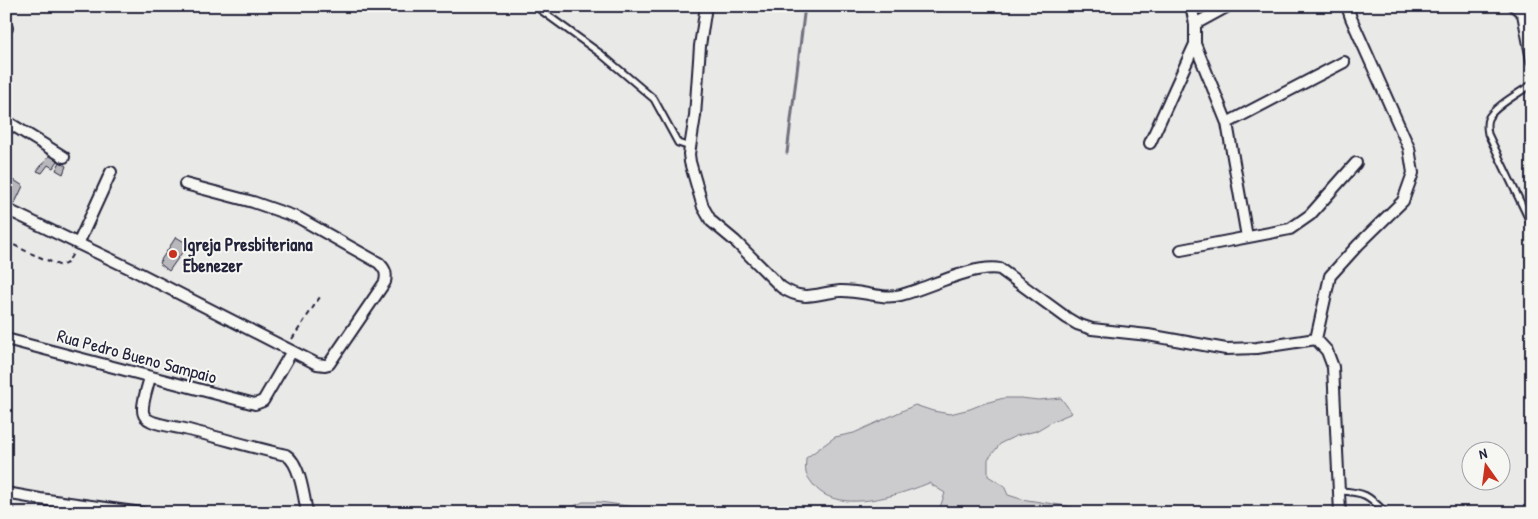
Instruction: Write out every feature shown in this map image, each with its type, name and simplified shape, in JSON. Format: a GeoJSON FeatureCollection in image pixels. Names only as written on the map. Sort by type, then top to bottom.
{"type":"FeatureCollection","features":[{"type":"Feature","properties":{"kind":"street"},"geometry":{"type":"LineString","coordinates":[[706,6],[690,147],[690,162],[703,207],[708,217],[790,294],[812,297],[842,291],[879,297],[899,296],[975,270],[993,268],[1000,269],[1076,324],[1092,329],[1148,335],[1226,349],[1257,348],[1316,338]]}},
{"type":"Feature","properties":{"kind":"street"},"geometry":{"type":"LineString","coordinates":[[1191,6],[1195,24],[1195,44],[1227,123],[1247,237]]}},
{"type":"Feature","properties":{"kind":"street"},"geometry":{"type":"LineString","coordinates":[[1195,24],[1228,6]]}},
{"type":"Feature","properties":{"kind":"street"},"geometry":{"type":"LineString","coordinates":[[1316,338],[1330,276],[1358,245],[1403,201],[1413,172],[1409,148],[1347,6]]}},
{"type":"Feature","properties":{"kind":"street"},"geometry":{"type":"LineString","coordinates":[[1514,6],[1532,21]]}},
{"type":"Feature","properties":{"kind":"street"},"geometry":{"type":"LineString","coordinates":[[1523,14],[1532,60]]}},
{"type":"Feature","properties":{"kind":"street"},"geometry":{"type":"LineString","coordinates":[[1150,143],[1195,44]]}},
{"type":"Feature","properties":{"kind":"street"},"geometry":{"type":"LineString","coordinates":[[1227,123],[1344,62]]}},
{"type":"Feature","properties":{"kind":"street"},"geometry":{"type":"LineString","coordinates":[[6,121],[64,157]]}},
{"type":"Feature","properties":{"kind":"street"},"geometry":{"type":"LineString","coordinates":[[1181,250],[1290,229],[1310,215],[1356,163]]}},
{"type":"Feature","properties":{"kind":"street"},"geometry":{"type":"LineString","coordinates":[[78,244],[111,172]]}},
{"type":"Feature","properties":{"kind":"street"},"geometry":{"type":"LineString","coordinates":[[6,210],[317,364],[325,365],[332,361],[385,282],[387,276],[384,269],[379,263],[299,218],[254,202],[185,184]]}},
{"type":"Feature","properties":{"kind":"street"},"geometry":{"type":"LineString","coordinates":[[1316,338],[1327,351],[1332,367],[1340,513]]}},
{"type":"Feature","properties":{"kind":"street","name":"Rua Pedro Bueno Sampaio"},"geometry":{"type":"LineString","coordinates":[[6,339],[255,404],[263,402],[289,349]]}},
{"type":"Feature","properties":{"kind":"street"},"geometry":{"type":"LineString","coordinates":[[150,377],[143,408],[143,414],[146,419],[260,450],[286,455],[294,462],[308,513]]}},
{"type":"Feature","properties":{"kind":"street"},"geometry":{"type":"LineString","coordinates":[[6,493],[142,513]]}},
{"type":"Feature","properties":{"kind":"street"},"geometry":{"type":"LineString","coordinates":[[6,509],[9,513]]}},
{"type":"Feature","properties":{"kind":"lane"},"geometry":{"type":"LineString","coordinates":[[535,6],[601,54],[654,99],[678,143],[690,147]]}},
{"type":"Feature","properties":{"kind":"lane"},"geometry":{"type":"LineString","coordinates":[[1532,84],[1489,116],[1486,128],[1532,226]]}},
{"type":"Feature","properties":{"kind":"lane"},"geometry":{"type":"LineString","coordinates":[[1338,490],[1362,493],[1369,496],[1386,513]]}},
{"type":"Feature","properties":{"kind":"path"},"geometry":{"type":"LineString","coordinates":[[6,241],[30,254],[61,266],[68,264],[78,244]]}},
{"type":"Feature","properties":{"kind":"path"},"geometry":{"type":"LineString","coordinates":[[289,349],[320,297]]}},
{"type":"Feature","properties":{"kind":"shaded area"},"geometry":{"type":"Polygon","coordinates":[[[1004,398],[1038,400],[1061,398],[1072,413],[1036,431],[1016,436],[1001,443],[988,459],[988,476],[1004,486],[1008,495],[1021,499],[1073,507],[1079,513],[938,513],[945,493],[929,483],[901,493],[868,500],[851,501],[836,499],[822,493],[806,474],[806,458],[835,437],[854,433],[915,405],[950,414],[1004,398]]]}},
{"type":"Feature","properties":{"kind":"shaded area"},"geometry":{"type":"Polygon","coordinates":[[[583,502],[652,507],[670,513],[562,513],[583,502]]]}},
{"type":"Feature","properties":{"kind":"building"},"geometry":{"type":"Polygon","coordinates":[[[50,155],[58,161],[53,168],[48,165],[42,173],[37,171],[50,155]]]}},
{"type":"Feature","properties":{"kind":"building"},"geometry":{"type":"Polygon","coordinates":[[[60,162],[66,166],[63,174],[56,170],[60,162]]]}},
{"type":"Feature","properties":{"kind":"building"},"geometry":{"type":"Polygon","coordinates":[[[14,180],[23,186],[15,203],[6,199],[6,192],[14,180]]]}},
{"type":"Feature","properties":{"kind":"building","name":"Igreja Presbiteriana Ebenezer"},"geometry":{"type":"Polygon","coordinates":[[[176,237],[188,244],[169,271],[159,263],[176,237]]]}},
{"type":"Feature","properties":{"kind":"waterway"},"geometry":{"type":"LineString","coordinates":[[787,153],[805,6]]}},
{"type":"Feature","properties":{"kind":"place","name":"Igreja Presbiteriana Ebenezer"},"geometry":{"type":"Point","coordinates":[173,254]}}]}
